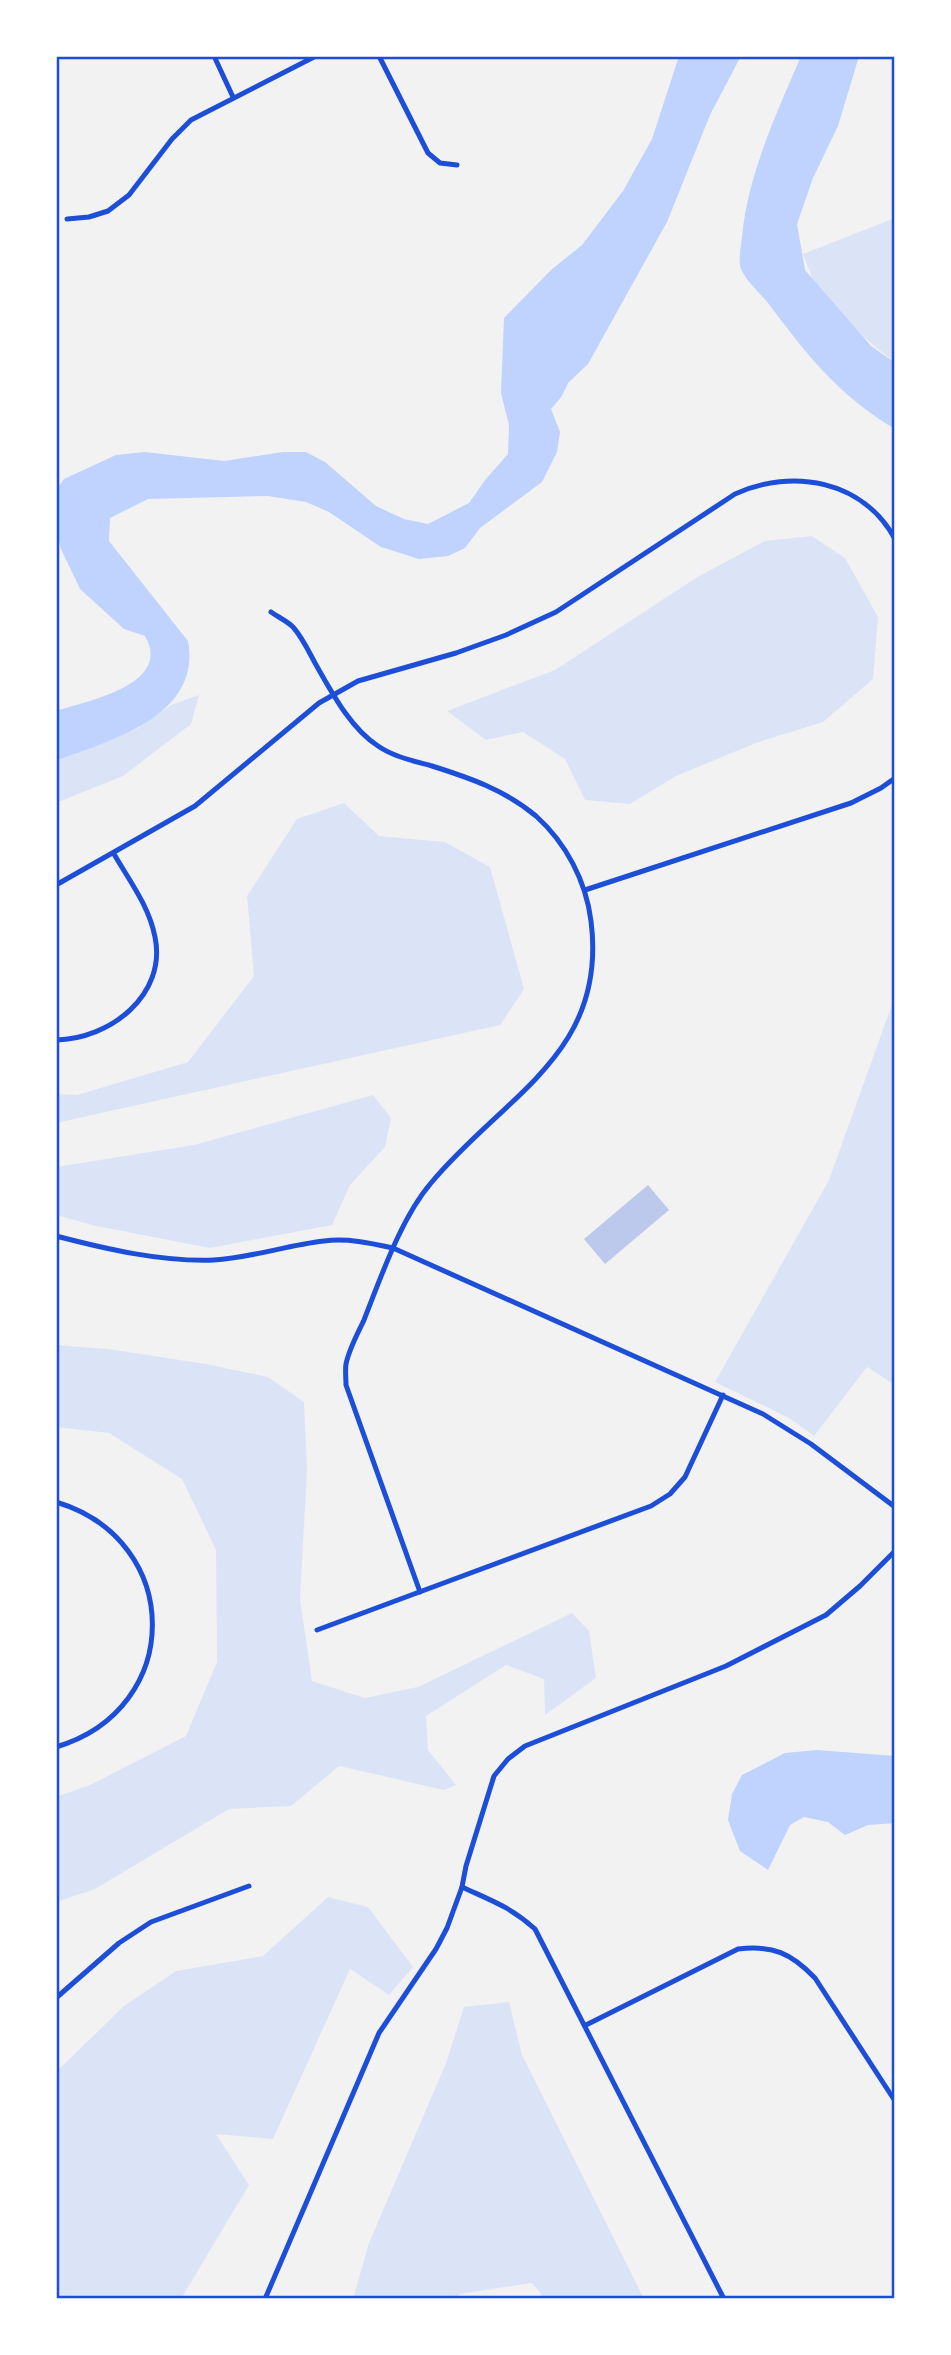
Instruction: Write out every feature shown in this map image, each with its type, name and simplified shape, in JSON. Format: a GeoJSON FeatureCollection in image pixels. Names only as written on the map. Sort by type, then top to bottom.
{"type":"FeatureCollection","features":[{"type":"Feature","properties":{"kind":"street"},"geometry":{"type":"LineString","coordinates":[[214,56],[233,97]]}},
{"type":"Feature","properties":{"kind":"street"},"geometry":{"type":"LineString","coordinates":[[67,219],[100,215],[122,202],[186,124],[204,112],[316,56]]}},
{"type":"Feature","properties":{"kind":"street"},"geometry":{"type":"LineString","coordinates":[[379,56],[428,153],[440,163],[457,165]]}},
{"type":"Feature","properties":{"kind":"street"},"geometry":{"type":"LineString","coordinates":[[56,885],[195,806],[333,694],[358,681],[456,653],[544,618],[580,598],[735,495],[761,484],[792,480],[821,482],[833,486],[857,498],[875,513],[895,539]]}},
{"type":"Feature","properties":{"kind":"street"},"geometry":{"type":"LineString","coordinates":[[271,612],[291,625],[360,732],[379,747],[399,757],[483,783],[521,804],[537,818],[565,850],[585,890],[593,938],[593,960],[585,1003],[577,1023],[547,1068],[466,1144],[429,1185],[393,1248],[346,1363],[345,1385],[420,1592]]}},
{"type":"Feature","properties":{"kind":"street"},"geometry":{"type":"LineString","coordinates":[[585,890],[851,803],[895,778]]}},
{"type":"Feature","properties":{"kind":"street"},"geometry":{"type":"LineString","coordinates":[[56,1040],[88,1035],[107,1027],[126,1015],[142,999],[152,980],[157,959],[155,937],[139,895],[114,854]]}},
{"type":"Feature","properties":{"kind":"street"},"geometry":{"type":"LineString","coordinates":[[56,1236],[121,1251],[211,1260],[243,1257],[326,1241],[351,1240],[393,1248],[778,1422],[895,1507]]}},
{"type":"Feature","properties":{"kind":"street"},"geometry":{"type":"LineString","coordinates":[[317,1630],[651,1506],[670,1494],[685,1478],[723,1395]]}},
{"type":"Feature","properties":{"kind":"street"},"geometry":{"type":"LineString","coordinates":[[56,1502],[85,1512],[97,1520],[130,1552],[149,1594],[153,1625],[147,1662],[130,1697],[98,1729],[56,1747]]}},
{"type":"Feature","properties":{"kind":"street"},"geometry":{"type":"LineString","coordinates":[[265,2299],[379,2033],[436,1949],[447,1928],[462,1887],[494,1776],[525,1746],[726,1666],[826,1615],[895,1551]]}},
{"type":"Feature","properties":{"kind":"street"},"geometry":{"type":"LineString","coordinates":[[57,1996],[119,1943],[151,1922],[249,1886]]}},
{"type":"Feature","properties":{"kind":"street"},"geometry":{"type":"LineString","coordinates":[[462,1887],[499,1902],[518,1913],[535,1929],[724,2299]]}},
{"type":"Feature","properties":{"kind":"street"},"geometry":{"type":"LineString","coordinates":[[586,2025],[738,1950],[759,1947],[780,1952],[800,1962],[815,1978],[895,2101]]}},
{"type":"Feature","properties":{"kind":"shaded area"},"geometry":{"type":"Polygon","coordinates":[[[895,218],[895,363],[835,313],[816,287],[803,254],[895,218]]]}},
{"type":"Feature","properties":{"kind":"shaded area"},"geometry":{"type":"Polygon","coordinates":[[[812,536],[845,558],[878,617],[873,679],[823,722],[756,743],[676,776],[630,804],[585,800],[565,759],[523,732],[486,740],[447,711],[555,670],[699,576],[765,541],[812,536]]]}},
{"type":"Feature","properties":{"kind":"shaded area"},"geometry":{"type":"Polygon","coordinates":[[[199,695],[191,724],[123,776],[56,803],[56,761],[138,728],[171,705],[199,695]]]}},
{"type":"Feature","properties":{"kind":"shaded area"},"geometry":{"type":"Polygon","coordinates":[[[344,803],[379,836],[445,842],[490,867],[524,989],[500,1025],[56,1123],[56,1094],[77,1095],[188,1062],[254,976],[247,896],[297,819],[344,803]]]}},
{"type":"Feature","properties":{"kind":"shaded area"},"geometry":{"type":"Polygon","coordinates":[[[895,996],[895,1385],[867,1367],[814,1436],[789,1418],[715,1382],[829,1180],[895,996]]]}},
{"type":"Feature","properties":{"kind":"shaded area"},"geometry":{"type":"Polygon","coordinates":[[[373,1095],[391,1118],[385,1147],[350,1185],[332,1225],[210,1248],[96,1226],[56,1215],[56,1167],[194,1145],[373,1095]]]}},
{"type":"Feature","properties":{"kind":"shaded area"},"geometry":{"type":"Polygon","coordinates":[[[56,1345],[108,1349],[206,1364],[268,1377],[304,1402],[307,1471],[300,1599],[312,1681],[365,1698],[418,1687],[572,1613],[589,1631],[596,1678],[545,1715],[544,1679],[506,1665],[426,1716],[428,1750],[456,1785],[444,1790],[339,1766],[291,1806],[229,1809],[95,1889],[56,1902],[56,1797],[90,1785],[186,1736],[217,1662],[216,1550],[182,1479],[109,1433],[56,1427],[56,1345]]]}},
{"type":"Feature","properties":{"kind":"shaded area"},"geometry":{"type":"Polygon","coordinates":[[[328,1897],[368,1907],[413,1967],[389,1995],[350,1969],[273,2139],[216,2134],[249,2185],[181,2299],[56,2299],[56,2072],[124,2006],[176,1971],[263,1956],[328,1897]]]}},
{"type":"Feature","properties":{"kind":"shaded area"},"geometry":{"type":"Polygon","coordinates":[[[509,2002],[522,2055],[644,2299],[545,2299],[532,2283],[460,2294],[455,2299],[353,2299],[369,2243],[446,2063],[464,2007],[509,2002]]]}},
{"type":"Feature","properties":{"kind":"water"},"geometry":{"type":"Polygon","coordinates":[[[679,56],[741,56],[710,115],[667,222],[588,364],[568,383],[551,409],[560,432],[557,452],[542,482],[480,528],[465,548],[448,556],[419,559],[381,547],[329,512],[306,502],[268,496],[148,499],[110,518],[109,541],[188,641],[189,667],[181,689],[167,707],[148,722],[56,761],[56,711],[123,688],[137,679],[147,667],[150,653],[145,636],[124,629],[80,589],[61,549],[56,529],[56,490],[64,479],[116,455],[145,452],[224,461],[283,452],[306,452],[325,462],[376,506],[404,519],[428,524],[469,503],[508,454],[509,425],[501,393],[504,318],[551,270],[582,245],[623,191],[652,139],[679,56]]]}},
{"type":"Feature","properties":{"kind":"water"},"geometry":{"type":"Polygon","coordinates":[[[801,56],[859,56],[838,126],[813,178],[797,224],[805,270],[871,346],[895,363],[895,429],[856,402],[825,373],[741,269],[740,249],[750,190],[764,145],[801,56]]]}},
{"type":"Feature","properties":{"kind":"water"},"geometry":{"type":"Polygon","coordinates":[[[817,1750],[895,1756],[895,1823],[868,1825],[845,1835],[828,1822],[804,1817],[790,1825],[768,1870],[740,1851],[728,1820],[732,1794],[742,1775],[785,1753],[817,1750]]]}},
{"type":"Feature","properties":{"kind":"building"},"geometry":{"type":"Polygon","coordinates":[[[648,1185],[669,1210],[605,1264],[584,1239],[648,1185]]]}}]}
